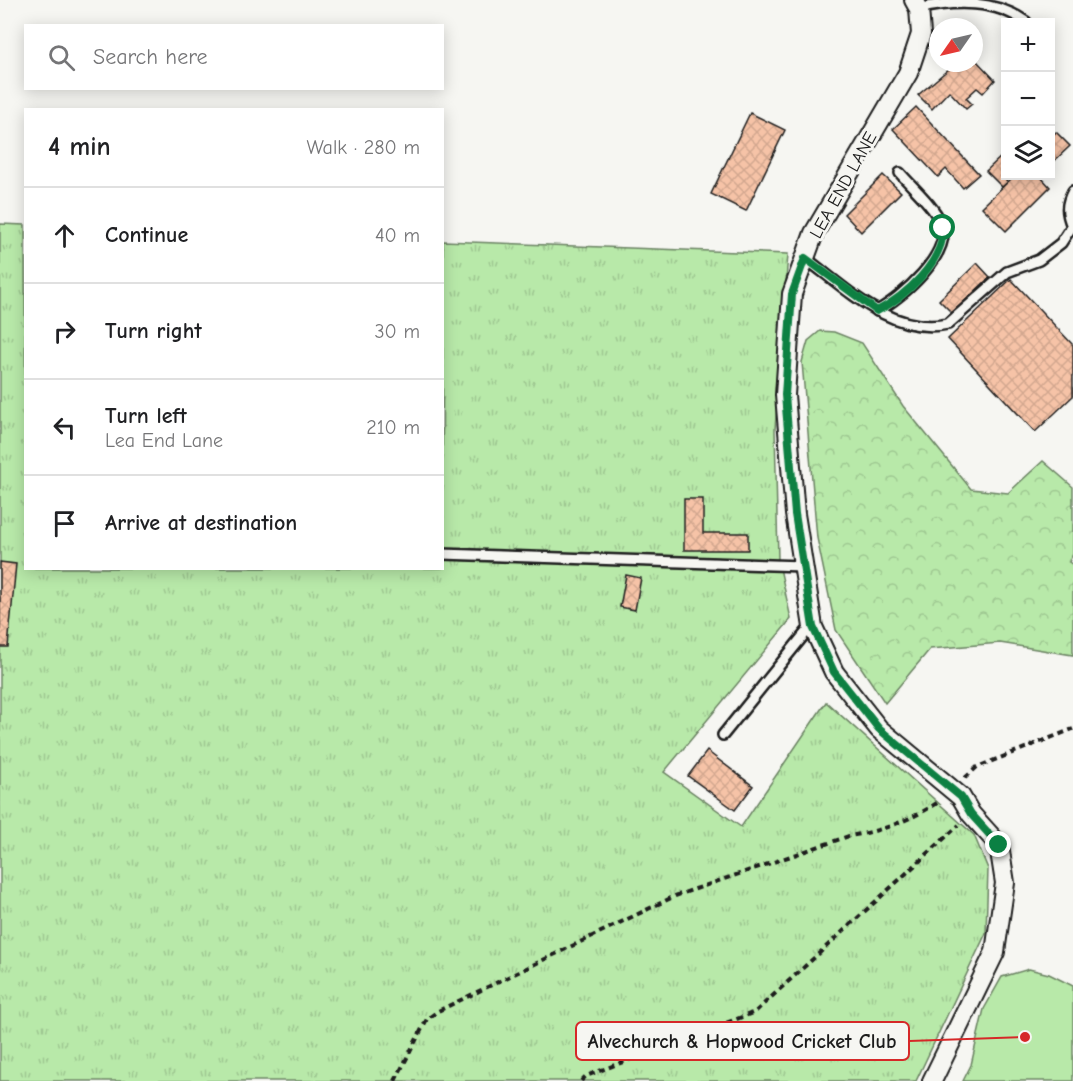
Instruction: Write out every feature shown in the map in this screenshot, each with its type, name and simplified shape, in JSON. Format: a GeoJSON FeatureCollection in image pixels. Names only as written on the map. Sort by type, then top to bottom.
{"type":"FeatureCollection","features":[{"type":"Feature","properties":{"kind":"street","name":"LEA END LANE"},"geometry":{"type":"LineString","coordinates":[[917,4],[921,34],[908,73],[814,233],[792,294],[785,395],[795,514],[812,624],[834,672],[879,729],[961,797],[971,814],[999,845],[1005,883],[994,952],[932,1081]]}},
{"type":"Feature","properties":{"kind":"lane"},"geometry":{"type":"LineString","coordinates":[[917,4],[989,4],[1010,10],[1021,18]]}},
{"type":"Feature","properties":{"kind":"lane"},"geometry":{"type":"LineString","coordinates":[[877,311],[898,298],[927,268],[941,246],[943,234],[941,221],[900,173]]}},
{"type":"Feature","properties":{"kind":"lane"},"geometry":{"type":"LineString","coordinates":[[805,258],[877,311],[914,324],[948,324],[1007,272],[1039,260],[1061,243],[1072,226],[1067,215],[1067,204],[1073,191]]}},
{"type":"Feature","properties":{"kind":"lane"},"geometry":{"type":"LineString","coordinates":[[444,554],[803,566]]}},
{"type":"Feature","properties":{"kind":"lane"},"geometry":{"type":"LineString","coordinates":[[723,735],[812,624]]}},
{"type":"Feature","properties":{"kind":"path"},"geometry":{"type":"LineString","coordinates":[[396,1081],[427,1019],[438,1011],[675,896],[849,836],[870,833],[927,810],[977,767],[1073,729]]}},
{"type":"Feature","properties":{"kind":"path"},"geometry":{"type":"LineString","coordinates":[[581,1081],[586,1076],[755,1012],[971,814]]}},
{"type":"Feature","properties":{"kind":"green space"},"geometry":{"type":"Polygon","coordinates":[[[0,224],[24,225],[24,570],[444,570],[444,241],[788,254],[775,429],[778,559],[791,619],[664,772],[741,827],[826,702],[974,835],[988,869],[986,933],[916,1081],[0,1081],[0,224]]]}},
{"type":"Feature","properties":{"kind":"green space"},"geometry":{"type":"Polygon","coordinates":[[[820,331],[834,332],[862,343],[903,406],[971,489],[1008,493],[1043,461],[1073,487],[1073,554],[1069,562],[1073,565],[1073,655],[1000,643],[930,649],[885,703],[836,630],[817,538],[802,362],[808,341],[820,331]]]}},
{"type":"Feature","properties":{"kind":"green space"},"geometry":{"type":"Polygon","coordinates":[[[1029,969],[1049,974],[1073,986],[1073,1081],[963,1081],[971,1065],[984,1009],[1002,977],[1029,969]]]}},
{"type":"Feature","properties":{"kind":"building"},"geometry":{"type":"Polygon","coordinates":[[[983,67],[995,80],[983,93],[977,88],[966,98],[972,104],[966,109],[949,91],[932,109],[918,95],[945,72],[983,72],[983,67]]]}},
{"type":"Feature","properties":{"kind":"building"},"geometry":{"type":"Polygon","coordinates":[[[916,107],[979,174],[963,188],[946,169],[938,177],[893,129],[916,107]]]}},
{"type":"Feature","properties":{"kind":"building"},"geometry":{"type":"Polygon","coordinates":[[[750,113],[785,130],[746,211],[711,194],[750,113]]]}},
{"type":"Feature","properties":{"kind":"building"},"geometry":{"type":"Polygon","coordinates":[[[1055,133],[1070,146],[1055,160],[1055,133]]]}},
{"type":"Feature","properties":{"kind":"building"},"geometry":{"type":"Polygon","coordinates":[[[1001,157],[1001,180],[1008,182],[1002,187],[986,171],[1001,157]]]}},
{"type":"Feature","properties":{"kind":"building"},"geometry":{"type":"Polygon","coordinates":[[[883,175],[901,192],[861,232],[844,214],[883,175]]]}},
{"type":"Feature","properties":{"kind":"building"},"geometry":{"type":"Polygon","coordinates":[[[1010,180],[1044,180],[1050,187],[1006,231],[982,207],[1010,180]]]}},
{"type":"Feature","properties":{"kind":"building"},"geometry":{"type":"Polygon","coordinates":[[[977,263],[990,277],[952,313],[939,300],[977,263]]]}},
{"type":"Feature","properties":{"kind":"building"},"geometry":{"type":"Polygon","coordinates":[[[1011,279],[1073,345],[1073,396],[1035,432],[948,339],[1011,279]]]}},
{"type":"Feature","properties":{"kind":"building"},"geometry":{"type":"Polygon","coordinates":[[[684,499],[703,499],[703,533],[748,533],[748,550],[684,550],[684,499]]]}},
{"type":"Feature","properties":{"kind":"building"},"geometry":{"type":"Polygon","coordinates":[[[0,562],[16,564],[8,647],[0,647],[0,562]]]}},
{"type":"Feature","properties":{"kind":"building"},"geometry":{"type":"Polygon","coordinates":[[[626,575],[641,578],[635,610],[620,607],[626,575]]]}},
{"type":"Feature","properties":{"kind":"building"},"geometry":{"type":"Polygon","coordinates":[[[707,751],[753,786],[735,810],[688,776],[707,751]]]}},
{"type":"Feature","properties":{"kind":"place","name":"Alvechurch & Hopwood Cricket Club"},"geometry":{"type":"Point","coordinates":[1025,1037]}},
{"type":"Feature","properties":{"kind":"route"},"geometry":{"type":"LineString","coordinates":[[943,228],[941,246],[934,259],[898,298],[877,311],[805,258],[792,294],[785,395],[795,514],[813,627],[834,672],[879,729],[961,797],[971,814],[999,845]]}}]}
